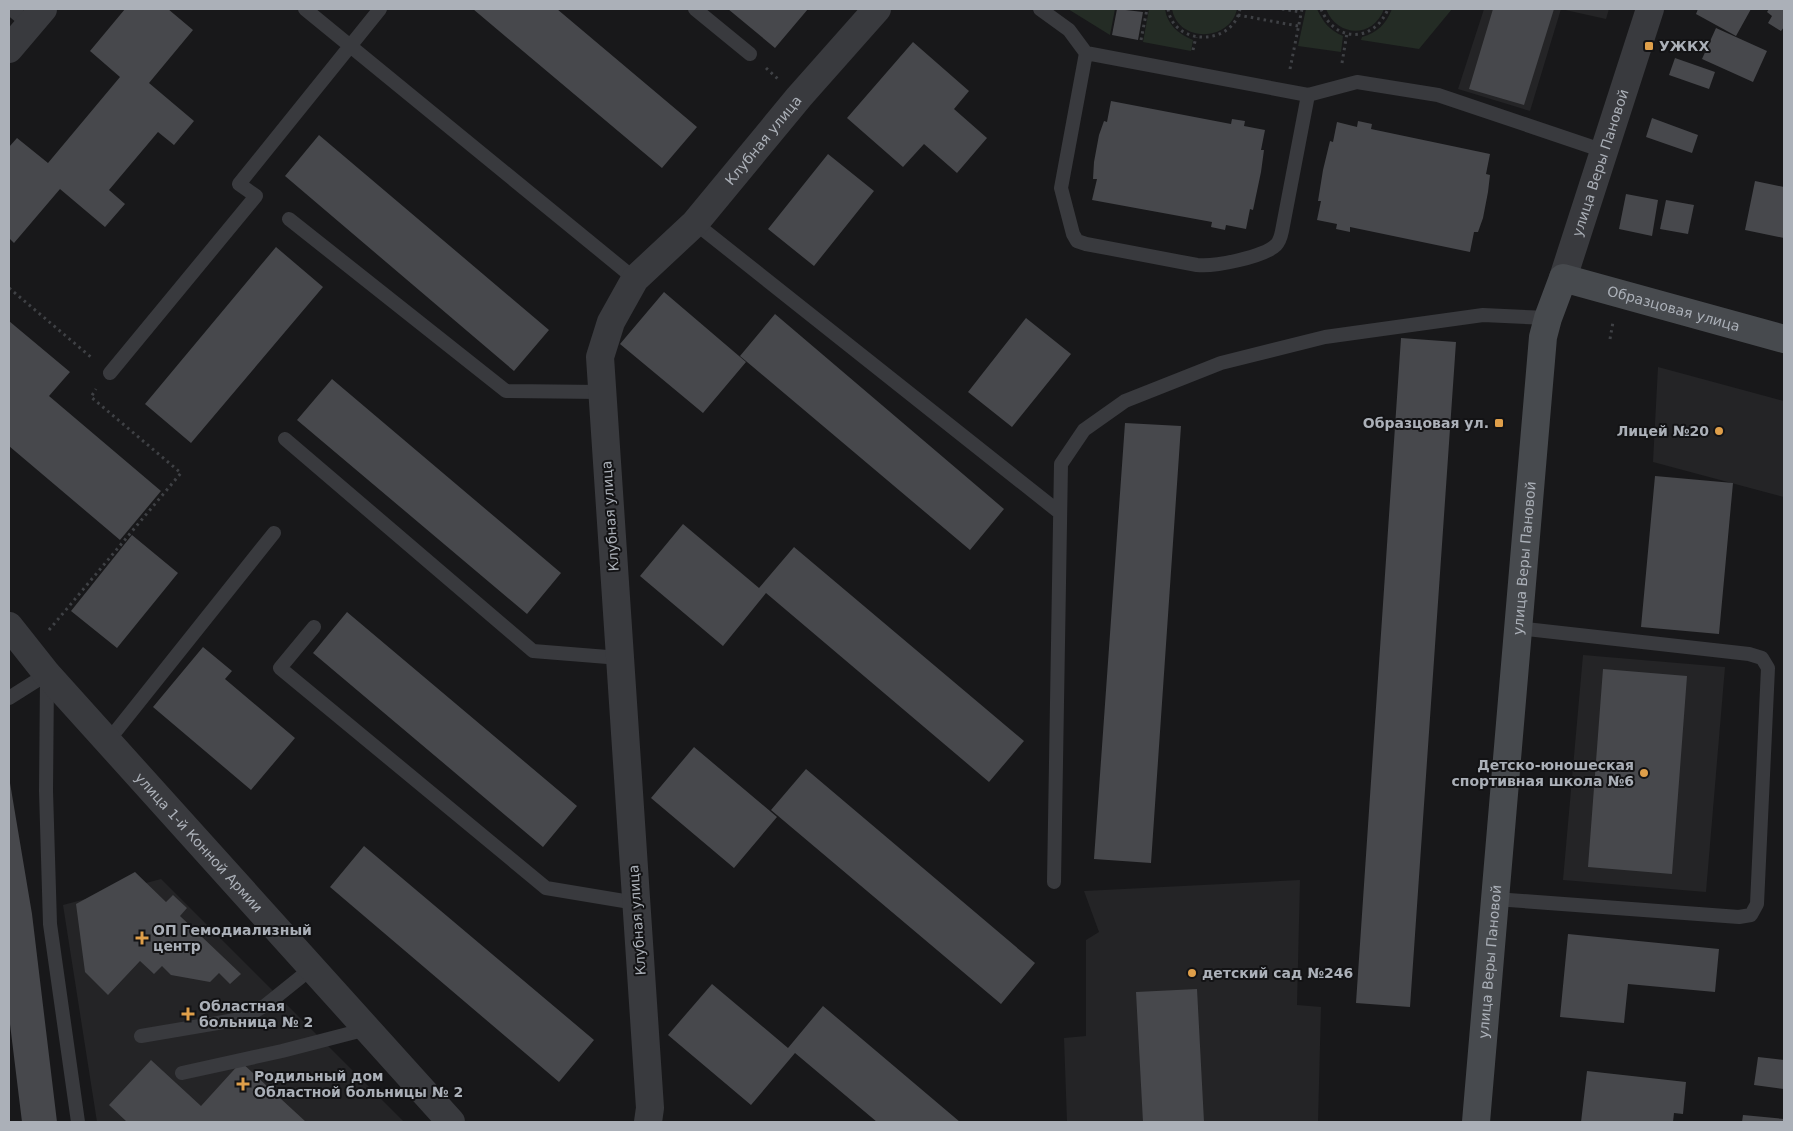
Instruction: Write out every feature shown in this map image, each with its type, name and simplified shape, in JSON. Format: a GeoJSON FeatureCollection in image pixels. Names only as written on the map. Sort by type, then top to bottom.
{"type":"FeatureCollection","features":[{"type":"Feature","properties":{"kind":"street","name":"Клубная улица"},"geometry":{"type":"LineString","coordinates":[[648,1122],[650,1108],[600,357],[611,322],[635,279],[695,223],[799,97],[877,9]]}},
{"type":"Feature","properties":{"kind":"street","name":"улица Веры Пановой"},"geometry":{"type":"LineString","coordinates":[[1476,1122],[1543,337],[1650,9]]}},
{"type":"Feature","properties":{"kind":"street"},"geometry":{"type":"LineString","coordinates":[[9,49],[28,14]]}},
{"type":"Feature","properties":{"kind":"street","name":"Образцовая улица"},"geometry":{"type":"LineString","coordinates":[[1563,278],[1784,339]]}},
{"type":"Feature","properties":{"kind":"street","name":"улица 1-й Конной Армии"},"geometry":{"type":"LineString","coordinates":[[9,626],[46,674],[451,1122]]}},
{"type":"Feature","properties":{"kind":"lane"},"geometry":{"type":"LineString","coordinates":[[305,9],[635,279]]}},
{"type":"Feature","properties":{"kind":"lane"},"geometry":{"type":"LineString","coordinates":[[110,372],[256,196],[239,184],[380,9]]}},
{"type":"Feature","properties":{"kind":"lane"},"geometry":{"type":"LineString","coordinates":[[695,9],[750,54]]}},
{"type":"Feature","properties":{"kind":"lane"},"geometry":{"type":"LineString","coordinates":[[1040,9],[1069,30],[1086,53],[1308,95],[1356,82],[1438,95],[1604,151]]}},
{"type":"Feature","properties":{"kind":"lane"},"geometry":{"type":"LineString","coordinates":[[1086,53],[1061,188],[1073,234],[1077,241],[1086,244],[1197,266],[1223,264],[1265,252],[1276,245],[1282,232],[1308,95]]}},
{"type":"Feature","properties":{"kind":"lane"},"geometry":{"type":"LineString","coordinates":[[289,219],[506,391],[601,392]]}},
{"type":"Feature","properties":{"kind":"lane"},"geometry":{"type":"LineString","coordinates":[[695,223],[1059,512]]}},
{"type":"Feature","properties":{"kind":"lane"},"geometry":{"type":"LineString","coordinates":[[1054,882],[1060,464],[1084,430],[1125,401],[1221,363],[1325,337],[1483,315],[1548,318]]}},
{"type":"Feature","properties":{"kind":"lane"},"geometry":{"type":"LineString","coordinates":[[286,439],[533,651],[620,658]]}},
{"type":"Feature","properties":{"kind":"lane"},"geometry":{"type":"LineString","coordinates":[[108,741],[274,533]]}},
{"type":"Feature","properties":{"kind":"lane"},"geometry":{"type":"LineString","coordinates":[[314,626],[280,668],[546,888],[636,903]]}},
{"type":"Feature","properties":{"kind":"lane"},"geometry":{"type":"LineString","coordinates":[[1495,899],[1739,917],[1750,915],[1757,904],[1768,668],[1762,658],[1749,654],[1518,628]]}},
{"type":"Feature","properties":{"kind":"lane"},"geometry":{"type":"LineString","coordinates":[[9,698],[46,674]]}},
{"type":"Feature","properties":{"kind":"lane"},"geometry":{"type":"LineString","coordinates":[[46,674],[46,791],[50,924],[78,1122]]}},
{"type":"Feature","properties":{"kind":"lane"},"geometry":{"type":"LineString","coordinates":[[141,1036],[241,1019],[266,1006],[312,968]]}},
{"type":"Feature","properties":{"kind":"lane"},"geometry":{"type":"LineString","coordinates":[[182,1073],[282,1051],[367,1029]]}},
{"type":"Feature","properties":{"kind":"path"},"geometry":{"type":"LineString","coordinates":[[1137,63],[1147,9]]}},
{"type":"Feature","properties":{"kind":"path"},"geometry":{"type":"LineString","coordinates":[[1168,9],[1176,25],[1186,33],[1198,38],[1211,38],[1223,33],[1233,25],[1240,9]]}},
{"type":"Feature","properties":{"kind":"path"},"geometry":{"type":"LineString","coordinates":[[1282,9],[1302,10],[1286,91]]}},
{"type":"Feature","properties":{"kind":"path"},"geometry":{"type":"LineString","coordinates":[[1321,9],[1326,19],[1336,29],[1348,34],[1362,34],[1375,28],[1384,19],[1388,9]]}},
{"type":"Feature","properties":{"kind":"path"},"geometry":{"type":"LineString","coordinates":[[1238,15],[1298,26]]}},
{"type":"Feature","properties":{"kind":"path"},"geometry":{"type":"LineString","coordinates":[[750,54],[799,97]]}},
{"type":"Feature","properties":{"kind":"path"},"geometry":{"type":"LineString","coordinates":[[9,288],[110,372],[91,397],[181,473],[30,653]]}},
{"type":"Feature","properties":{"kind":"path"},"geometry":{"type":"LineString","coordinates":[[1610,339],[1613,322]]}},
{"type":"Feature","properties":{"kind":"shaded area"},"geometry":{"type":"Polygon","coordinates":[[[1068,9],[1115,9],[1110,35],[1068,9]]]}},
{"type":"Feature","properties":{"kind":"shaded area"},"geometry":{"type":"Polygon","coordinates":[[[1149,9],[1165,9],[1168,19],[1174,28],[1193,40],[1191,51],[1143,42],[1149,9]]]}},
{"type":"Feature","properties":{"kind":"shaded area"},"geometry":{"type":"Polygon","coordinates":[[[1172,9],[1237,9],[1232,20],[1225,28],[1204,34],[1193,33],[1184,28],[1176,20],[1172,9]]]}},
{"type":"Feature","properties":{"kind":"shaded area"},"geometry":{"type":"Polygon","coordinates":[[[1306,9],[1317,9],[1327,25],[1343,36],[1341,52],[1298,46],[1306,9]]]}},
{"type":"Feature","properties":{"kind":"shaded area"},"geometry":{"type":"Polygon","coordinates":[[[1326,9],[1384,9],[1379,19],[1372,26],[1364,30],[1355,31],[1338,25],[1326,9]]]}},
{"type":"Feature","properties":{"kind":"shaded area"},"geometry":{"type":"Polygon","coordinates":[[[1392,9],[1452,9],[1419,49],[1361,40],[1362,37],[1380,27],[1392,9]]]}},
{"type":"Feature","properties":{"kind":"shaded area"},"geometry":{"type":"Polygon","coordinates":[[[1484,9],[1561,9],[1530,111],[1458,89],[1484,9]]]}},
{"type":"Feature","properties":{"kind":"shaded area"},"geometry":{"type":"Polygon","coordinates":[[[1561,9],[1609,9],[1606,19],[1561,9]]]}},
{"type":"Feature","properties":{"kind":"shaded area","name":"Лицей №20"},"geometry":{"type":"Polygon","coordinates":[[[1658,367],[1784,401],[1784,497],[1653,462],[1658,367]]]}},
{"type":"Feature","properties":{"kind":"shaded area","name":"Детско-юношеская спортивная школа №6"},"geometry":{"type":"Polygon","coordinates":[[[1583,655],[1725,667],[1706,892],[1563,880],[1583,655]]]}},
{"type":"Feature","properties":{"kind":"shaded area","name":"Областная больница № 2"},"geometry":{"type":"Polygon","coordinates":[[[161,879],[404,1122],[97,1122],[63,905],[161,879]]]}},
{"type":"Feature","properties":{"kind":"shaded area","name":"детский сад №246"},"geometry":{"type":"Polygon","coordinates":[[[1300,880],[1297,1005],[1321,1007],[1318,1122],[1067,1122],[1064,1038],[1086,1036],[1086,940],[1099,932],[1084,891],[1300,880]]]}},
{"type":"Feature","properties":{"kind":"building"},"geometry":{"type":"Polygon","coordinates":[[[125,9],[168,9],[193,30],[149,83],[194,121],[174,145],[158,132],[109,190],[125,204],[105,227],[60,189],[14,243],[9,238],[9,147],[17,138],[48,163],[120,77],[90,51],[125,9]]]}},
{"type":"Feature","properties":{"kind":"building"},"geometry":{"type":"Polygon","coordinates":[[[473,9],[557,9],[697,127],[662,168],[473,9]]]}},
{"type":"Feature","properties":{"kind":"building"},"geometry":{"type":"Polygon","coordinates":[[[728,9],[808,9],[775,48],[728,9]]]}},
{"type":"Feature","properties":{"kind":"building"},"geometry":{"type":"Polygon","coordinates":[[[1117,9],[1143,12],[1138,40],[1112,35],[1117,9]]]}},
{"type":"Feature","properties":{"kind":"building"},"geometry":{"type":"Polygon","coordinates":[[[1493,9],[1554,9],[1524,105],[1469,89],[1493,9]]]}},
{"type":"Feature","properties":{"kind":"building"},"geometry":{"type":"Polygon","coordinates":[[[1698,9],[1751,9],[1736,36],[1696,14],[1698,9]]]}},
{"type":"Feature","properties":{"kind":"building"},"geometry":{"type":"Polygon","coordinates":[[[1769,9],[1784,9],[1784,27],[1781,31],[1768,23],[1772,16],[1767,12],[1769,9]]]}},
{"type":"Feature","properties":{"kind":"building"},"geometry":{"type":"Polygon","coordinates":[[[1716,28],[1767,51],[1753,82],[1702,59],[1716,28]]]}},
{"type":"Feature","properties":{"kind":"building"},"geometry":{"type":"Polygon","coordinates":[[[913,42],[969,91],[954,109],[987,138],[957,173],[924,144],[903,167],[847,118],[913,42]]]}},
{"type":"Feature","properties":{"kind":"building"},"geometry":{"type":"Polygon","coordinates":[[[1675,58],[1715,72],[1709,89],[1669,75],[1675,58]]]}},
{"type":"Feature","properties":{"kind":"building"},"geometry":{"type":"Polygon","coordinates":[[[1111,101],[1231,124],[1232,119],[1245,121],[1244,126],[1265,130],[1261,150],[1264,150],[1261,172],[1253,210],[1250,209],[1246,229],[1226,225],[1225,230],[1211,227],[1212,222],[1092,200],[1097,179],[1093,179],[1099,135],[1104,121],[1107,122],[1111,101]]]}},
{"type":"Feature","properties":{"kind":"building"},"geometry":{"type":"Polygon","coordinates":[[[1652,118],[1698,135],[1692,153],[1646,137],[1652,118]]]}},
{"type":"Feature","properties":{"kind":"building"},"geometry":{"type":"Polygon","coordinates":[[[1358,121],[1372,124],[1371,129],[1490,154],[1486,174],[1490,175],[1483,218],[1478,232],[1474,232],[1470,252],[1350,227],[1350,232],[1336,229],[1337,224],[1317,220],[1321,201],[1318,201],[1323,170],[1330,141],[1333,142],[1337,122],[1357,127],[1358,121]]]}},
{"type":"Feature","properties":{"kind":"building"},"geometry":{"type":"Polygon","coordinates":[[[319,135],[549,330],[514,371],[285,176],[319,135]]]}},
{"type":"Feature","properties":{"kind":"building"},"geometry":{"type":"Polygon","coordinates":[[[828,154],[874,191],[814,266],[768,229],[828,154]]]}},
{"type":"Feature","properties":{"kind":"building"},"geometry":{"type":"Polygon","coordinates":[[[1755,181],[1784,187],[1784,238],[1745,230],[1755,181]]]}},
{"type":"Feature","properties":{"kind":"building"},"geometry":{"type":"Polygon","coordinates":[[[1626,194],[1658,200],[1652,236],[1619,229],[1626,194]]]}},
{"type":"Feature","properties":{"kind":"building"},"geometry":{"type":"Polygon","coordinates":[[[1666,200],[1694,205],[1688,234],[1660,229],[1666,200]]]}},
{"type":"Feature","properties":{"kind":"building"},"geometry":{"type":"Polygon","coordinates":[[[276,247],[323,287],[191,443],[145,404],[276,247]]]}},
{"type":"Feature","properties":{"kind":"building"},"geometry":{"type":"Polygon","coordinates":[[[664,292],[746,362],[703,413],[620,344],[664,292]]]}},
{"type":"Feature","properties":{"kind":"building"},"geometry":{"type":"Polygon","coordinates":[[[775,314],[1004,509],[970,550],[740,356],[775,314]]]}},
{"type":"Feature","properties":{"kind":"building"},"geometry":{"type":"Polygon","coordinates":[[[1026,318],[1071,354],[1012,427],[968,392],[1026,318]]]}},
{"type":"Feature","properties":{"kind":"building"},"geometry":{"type":"Polygon","coordinates":[[[9,321],[70,372],[49,396],[161,491],[120,540],[9,446],[9,321]]]}},
{"type":"Feature","properties":{"kind":"building"},"geometry":{"type":"Polygon","coordinates":[[[1401,338],[1456,342],[1410,1007],[1356,1003],[1401,338]]]}},
{"type":"Feature","properties":{"kind":"building"},"geometry":{"type":"Polygon","coordinates":[[[332,379],[561,573],[527,614],[297,420],[332,379]]]}},
{"type":"Feature","properties":{"kind":"building"},"geometry":{"type":"Polygon","coordinates":[[[1125,423],[1181,426],[1151,863],[1094,859],[1125,423]]]}},
{"type":"Feature","properties":{"kind":"building"},"geometry":{"type":"Polygon","coordinates":[[[1655,476],[1733,483],[1719,634],[1641,627],[1655,476]]]}},
{"type":"Feature","properties":{"kind":"building"},"geometry":{"type":"Polygon","coordinates":[[[683,524],[759,588],[794,547],[1024,741],[989,782],[766,593],[723,646],[640,576],[683,524]]]}},
{"type":"Feature","properties":{"kind":"building"},"geometry":{"type":"Polygon","coordinates":[[[132,535],[178,573],[117,648],[71,611],[132,535]]]}},
{"type":"Feature","properties":{"kind":"building"},"geometry":{"type":"Polygon","coordinates":[[[347,612],[577,806],[543,847],[313,653],[347,612]]]}},
{"type":"Feature","properties":{"kind":"building"},"geometry":{"type":"Polygon","coordinates":[[[203,647],[232,671],[225,679],[295,738],[251,790],[153,707],[203,647]]]}},
{"type":"Feature","properties":{"kind":"building"},"geometry":{"type":"Polygon","coordinates":[[[1603,669],[1687,676],[1672,874],[1588,867],[1603,669]]]}},
{"type":"Feature","properties":{"kind":"building"},"geometry":{"type":"Polygon","coordinates":[[[694,747],[777,817],[734,868],[651,798],[694,747]]]}},
{"type":"Feature","properties":{"kind":"building"},"geometry":{"type":"Polygon","coordinates":[[[806,769],[1035,963],[1001,1004],[771,810],[806,769]]]}},
{"type":"Feature","properties":{"kind":"building"},"geometry":{"type":"Polygon","coordinates":[[[9,777],[32,914],[57,1122],[22,1122],[9,1016],[9,777]]]}},
{"type":"Feature","properties":{"kind":"building"},"geometry":{"type":"Polygon","coordinates":[[[364,846],[594,1040],[559,1082],[330,887],[364,846]]]}},
{"type":"Feature","properties":{"kind":"building","name":"ОП Гемодиализный центр"},"geometry":{"type":"Polygon","coordinates":[[[135,872],[166,902],[173,895],[187,908],[180,916],[241,974],[230,984],[219,973],[210,982],[171,975],[162,966],[154,974],[140,961],[108,995],[85,972],[76,904],[135,872]]]}},
{"type":"Feature","properties":{"kind":"building"},"geometry":{"type":"Polygon","coordinates":[[[1568,934],[1719,949],[1715,992],[1628,984],[1624,1023],[1560,1017],[1568,934]]]}},
{"type":"Feature","properties":{"kind":"building"},"geometry":{"type":"Polygon","coordinates":[[[712,984],[788,1048],[823,1006],[960,1122],[877,1122],[795,1053],[751,1105],[668,1035],[712,984]]]}},
{"type":"Feature","properties":{"kind":"building"},"geometry":{"type":"Polygon","coordinates":[[[1197,989],[1204,1122],[1143,1122],[1136,992],[1197,989]]]}},
{"type":"Feature","properties":{"kind":"building"},"geometry":{"type":"Polygon","coordinates":[[[1758,1057],[1784,1060],[1784,1089],[1754,1085],[1758,1057]]]}},
{"type":"Feature","properties":{"kind":"building"},"geometry":{"type":"Polygon","coordinates":[[[151,1060],[201,1106],[241,1062],[306,1122],[127,1122],[109,1105],[151,1060]]]}},
{"type":"Feature","properties":{"kind":"building"},"geometry":{"type":"Polygon","coordinates":[[[1587,1071],[1686,1082],[1683,1114],[1674,1113],[1673,1122],[1581,1122],[1587,1071]]]}},
{"type":"Feature","properties":{"kind":"building"},"geometry":{"type":"Polygon","coordinates":[[[1743,1115],[1784,1119],[1784,1122],[1742,1122],[1743,1115]]]}},
{"type":"Feature","properties":{"kind":"place","name":"УЖКХ"},"geometry":{"type":"Point","coordinates":[1649,46]}},
{"type":"Feature","properties":{"kind":"place","name":"Образцовая ул."},"geometry":{"type":"Point","coordinates":[1499,423]}},
{"type":"Feature","properties":{"kind":"place","name":"Лицей №20"},"geometry":{"type":"Point","coordinates":[1719,431]}},
{"type":"Feature","properties":{"kind":"place","name":"Детско-юношеская спортивная школа №6"},"geometry":{"type":"Point","coordinates":[1644,773]}},
{"type":"Feature","properties":{"kind":"place","name":"ОП Гемодиализный центр"},"geometry":{"type":"Point","coordinates":[142,938]}},
{"type":"Feature","properties":{"kind":"place","name":"детский сад №246"},"geometry":{"type":"Point","coordinates":[1192,973]}},
{"type":"Feature","properties":{"kind":"place","name":"Областная больница № 2"},"geometry":{"type":"Point","coordinates":[188,1014]}},
{"type":"Feature","properties":{"kind":"place","name":"Родильный дом Областной больницы № 2"},"geometry":{"type":"Point","coordinates":[243,1084]}}]}
